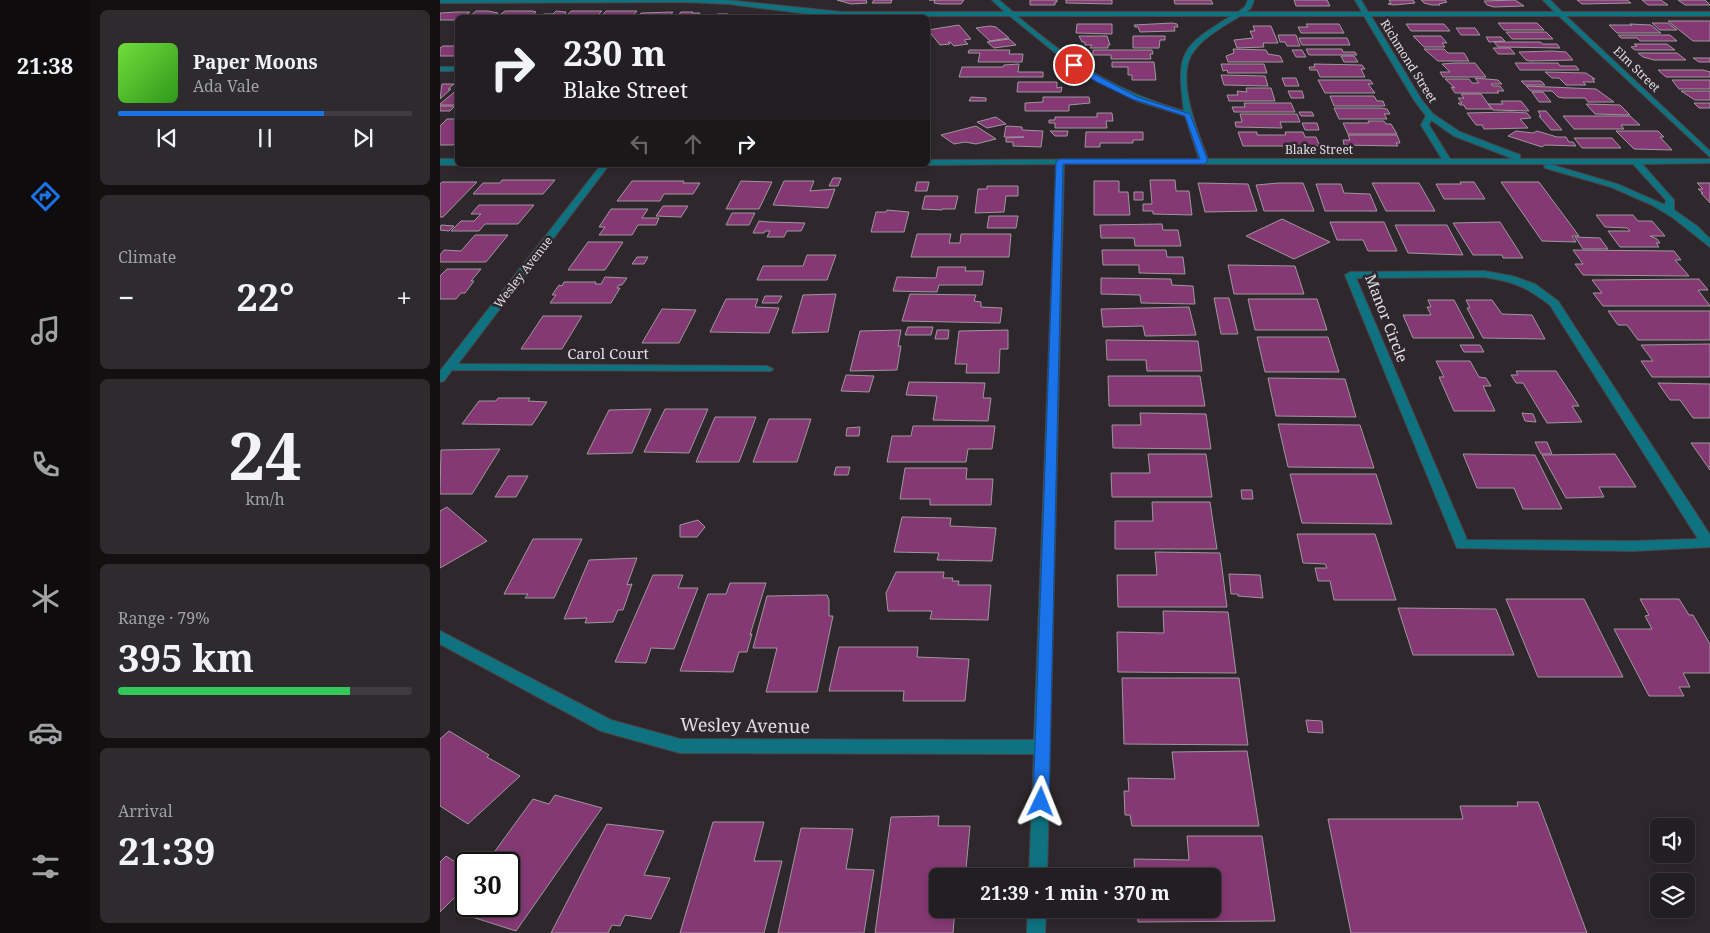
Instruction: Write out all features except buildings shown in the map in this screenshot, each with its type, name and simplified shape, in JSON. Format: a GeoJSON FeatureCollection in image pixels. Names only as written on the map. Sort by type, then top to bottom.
{"type":"FeatureCollection","features":[{"type":"Feature","properties":{"kind":"street"},"geometry":{"type":"LineString","coordinates":[[440,1],[685,0],[729,2],[842,14],[1710,14]]}},
{"type":"Feature","properties":{"kind":"street"},"geometry":{"type":"LineString","coordinates":[[995,0],[1074,65],[1099,81],[1135,98],[1188,115]]}},
{"type":"Feature","properties":{"kind":"street"},"geometry":{"type":"LineString","coordinates":[[1204,161],[1188,115],[1182,67],[1188,53],[1203,37],[1248,8],[1251,0]]}},
{"type":"Feature","properties":{"kind":"street","name":"Richmond Street"},"geometry":{"type":"LineString","coordinates":[[1358,0],[1418,100],[1430,116],[1457,134],[1495,150],[1531,161]]}},
{"type":"Feature","properties":{"kind":"street","name":"Elm Street"},"geometry":{"type":"LineString","coordinates":[[1546,0],[1710,155]]}},
{"type":"Feature","properties":{"kind":"street"},"geometry":{"type":"LineString","coordinates":[[440,69],[455,69]]}},
{"type":"Feature","properties":{"kind":"street"},"geometry":{"type":"LineString","coordinates":[[1430,116],[1424,125],[1447,161]]}},
{"type":"Feature","properties":{"kind":"street"},"geometry":{"type":"LineString","coordinates":[[1531,161],[1626,190],[1688,222],[1710,244]]}},
{"type":"Feature","properties":{"kind":"street"},"geometry":{"type":"LineString","coordinates":[[1635,161],[1670,200],[1669,211]]}},
{"type":"Feature","properties":{"kind":"street","name":"Blake Street"},"geometry":{"type":"LineString","coordinates":[[930,162],[1710,161]]}},
{"type":"Feature","properties":{"kind":"street"},"geometry":{"type":"LineString","coordinates":[[440,162],[455,162]]}},
{"type":"Feature","properties":{"kind":"street"},"geometry":{"type":"LineString","coordinates":[[1038,868],[1060,162]]}},
{"type":"Feature","properties":{"kind":"street","name":"Wesley Avenue"},"geometry":{"type":"LineString","coordinates":[[440,379],[603,167]]}},
{"type":"Feature","properties":{"kind":"street","name":"Manor Circle"},"geometry":{"type":"LineString","coordinates":[[1484,274],[1508,278],[1531,286],[1554,303],[1709,543],[1633,546],[1462,545],[1350,275],[1484,274]]}},
{"type":"Feature","properties":{"kind":"street","name":"Carol Court"},"geometry":{"type":"LineString","coordinates":[[449,367],[767,368]]}},
{"type":"Feature","properties":{"kind":"street","name":"Wesley Avenue"},"geometry":{"type":"LineString","coordinates":[[440,637],[607,726],[680,746],[1043,747]]}},
{"type":"Feature","properties":{"kind":"street"},"geometry":{"type":"LineString","coordinates":[[1036,933],[1037,918]]}},
{"type":"Feature","properties":{"kind":"route"},"geometry":{"type":"LineString","coordinates":[[1041,802],[1060,162],[1204,161],[1188,115],[1135,98],[1099,81],[1074,65]]}}]}
